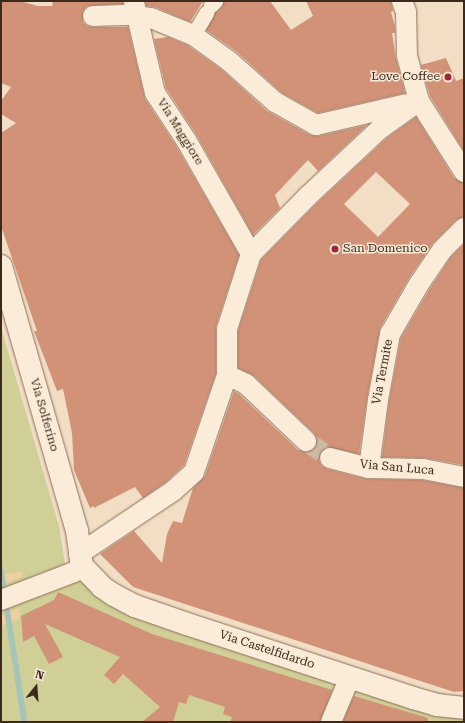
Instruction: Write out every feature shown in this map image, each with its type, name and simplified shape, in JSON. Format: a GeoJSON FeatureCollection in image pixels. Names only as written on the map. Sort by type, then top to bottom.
{"type":"FeatureCollection","features":[{"type":"Feature","properties":{"kind":"street"},"geometry":{"type":"LineString","coordinates":[[402,1],[406,12],[407,56],[409,68],[419,101],[459,152],[464,172]]}},
{"type":"Feature","properties":{"kind":"street"},"geometry":{"type":"LineString","coordinates":[[193,35],[211,6]]}},
{"type":"Feature","properties":{"kind":"street"},"geometry":{"type":"LineString","coordinates":[[93,16],[135,8],[151,18],[193,35],[229,61],[275,102],[316,124],[376,121],[419,101]]}},
{"type":"Feature","properties":{"kind":"street","name":"Via Maggiore"},"geometry":{"type":"LineString","coordinates":[[135,8],[155,93],[186,140],[251,254]]}},
{"type":"Feature","properties":{"kind":"street"},"geometry":{"type":"LineString","coordinates":[[1,600],[78,564],[173,492],[194,472],[228,375],[227,329],[251,254],[308,196],[376,121]]}},
{"type":"Feature","properties":{"kind":"street","name":"Via Termite"},"geometry":{"type":"LineString","coordinates":[[368,468],[390,334],[434,261],[442,250],[464,228]]}},
{"type":"Feature","properties":{"kind":"street","name":"Via Solferino"},"geometry":{"type":"LineString","coordinates":[[1,266],[77,531],[78,564]]}},
{"type":"Feature","properties":{"kind":"street"},"geometry":{"type":"LineString","coordinates":[[228,375],[246,384],[306,441]]}},
{"type":"Feature","properties":{"kind":"street","name":"Via San Luca"},"geometry":{"type":"LineString","coordinates":[[330,458],[368,468],[423,469],[464,477]]}},
{"type":"Feature","properties":{"kind":"street","name":"Via Castelfidardo"},"geometry":{"type":"LineString","coordinates":[[78,564],[108,591],[135,606],[431,703],[464,708]]}},
{"type":"Feature","properties":{"kind":"street"},"geometry":{"type":"LineString","coordinates":[[331,722],[350,677]]}},
{"type":"Feature","properties":{"kind":"shaded area"},"geometry":{"type":"Polygon","coordinates":[[[1,327],[59,526],[67,577],[437,712],[464,716],[464,722],[1,722],[1,327]]]}},
{"type":"Feature","properties":{"kind":"sand"},"geometry":{"type":"Polygon","coordinates":[[[23,571],[22,577],[1,585],[1,575],[23,571]]]}},
{"type":"Feature","properties":{"kind":"sand"},"geometry":{"type":"Polygon","coordinates":[[[20,608],[19,619],[1,626],[1,615],[20,608]]]}},
{"type":"Feature","properties":{"kind":"building"},"geometry":{"type":"Polygon","coordinates":[[[1,1],[20,1],[38,6],[52,6],[53,1],[123,1],[123,4],[87,6],[83,11],[83,22],[87,26],[93,27],[128,27],[145,99],[176,146],[239,255],[216,326],[216,373],[184,465],[166,482],[143,498],[135,487],[94,508],[94,506],[90,508],[74,470],[72,433],[63,389],[57,391],[34,331],[37,331],[1,226],[1,133],[16,123],[1,114],[1,101],[11,87],[1,83],[1,1]]]}},
{"type":"Feature","properties":{"kind":"building"},"geometry":{"type":"Polygon","coordinates":[[[145,1],[203,1],[190,22],[155,7],[146,6],[145,1]]]}},
{"type":"Feature","properties":{"kind":"building"},"geometry":{"type":"Polygon","coordinates":[[[224,1],[270,1],[291,30],[313,16],[306,1],[391,1],[393,11],[391,12],[395,27],[395,33],[392,33],[396,59],[405,93],[318,113],[282,93],[237,52],[206,30],[215,13],[222,7],[224,1]]]}},
{"type":"Feature","properties":{"kind":"building"},"geometry":{"type":"Polygon","coordinates":[[[168,37],[187,45],[222,70],[267,111],[310,135],[319,136],[367,125],[318,171],[308,160],[275,195],[280,208],[253,235],[196,134],[166,88],[154,39],[168,37]]]}},
{"type":"Feature","properties":{"kind":"building"},"geometry":{"type":"Polygon","coordinates":[[[446,58],[456,81],[464,78],[464,151],[430,96],[421,65],[446,58]]]}},
{"type":"Feature","properties":{"kind":"building"},"geometry":{"type":"Polygon","coordinates":[[[416,117],[454,178],[464,183],[464,217],[456,220],[433,243],[409,278],[380,328],[367,398],[359,454],[327,447],[322,450],[319,461],[322,466],[327,469],[366,479],[422,480],[464,488],[464,691],[454,692],[133,587],[100,554],[134,531],[162,563],[167,534],[173,521],[182,523],[193,488],[205,476],[234,391],[298,450],[309,452],[315,449],[317,438],[314,433],[254,376],[238,368],[238,331],[261,260],[316,204],[388,137],[416,117]],[[376,172],[344,204],[378,237],[410,204],[376,172]]]}},
{"type":"Feature","properties":{"kind":"building"},"geometry":{"type":"Polygon","coordinates":[[[464,244],[464,465],[425,458],[382,457],[389,402],[401,338],[429,290],[451,257],[464,244]]]}},
{"type":"Feature","properties":{"kind":"building"},"geometry":{"type":"Polygon","coordinates":[[[58,592],[152,634],[332,690],[320,722],[230,722],[232,717],[223,714],[225,707],[189,695],[186,704],[179,702],[173,722],[142,722],[160,707],[123,674],[114,684],[104,675],[120,657],[45,624],[63,657],[49,664],[34,636],[23,642],[21,616],[54,600],[58,592]]]}},
{"type":"Feature","properties":{"kind":"building"},"geometry":{"type":"Polygon","coordinates":[[[354,696],[428,718],[428,722],[343,722],[354,696]]]}},
{"type":"Feature","properties":{"kind":"waterway"},"geometry":{"type":"LineString","coordinates":[[1,569],[25,722]]}},
{"type":"Feature","properties":{"kind":"tunnel"},"geometry":{"type":"LineString","coordinates":[[306,441],[330,458]]}},
{"type":"Feature","properties":{"kind":"place","name":"Love Coffee"},"geometry":{"type":"Point","coordinates":[448,77]}},
{"type":"Feature","properties":{"kind":"place","name":"San Domenico"},"geometry":{"type":"Point","coordinates":[335,249]}}]}
